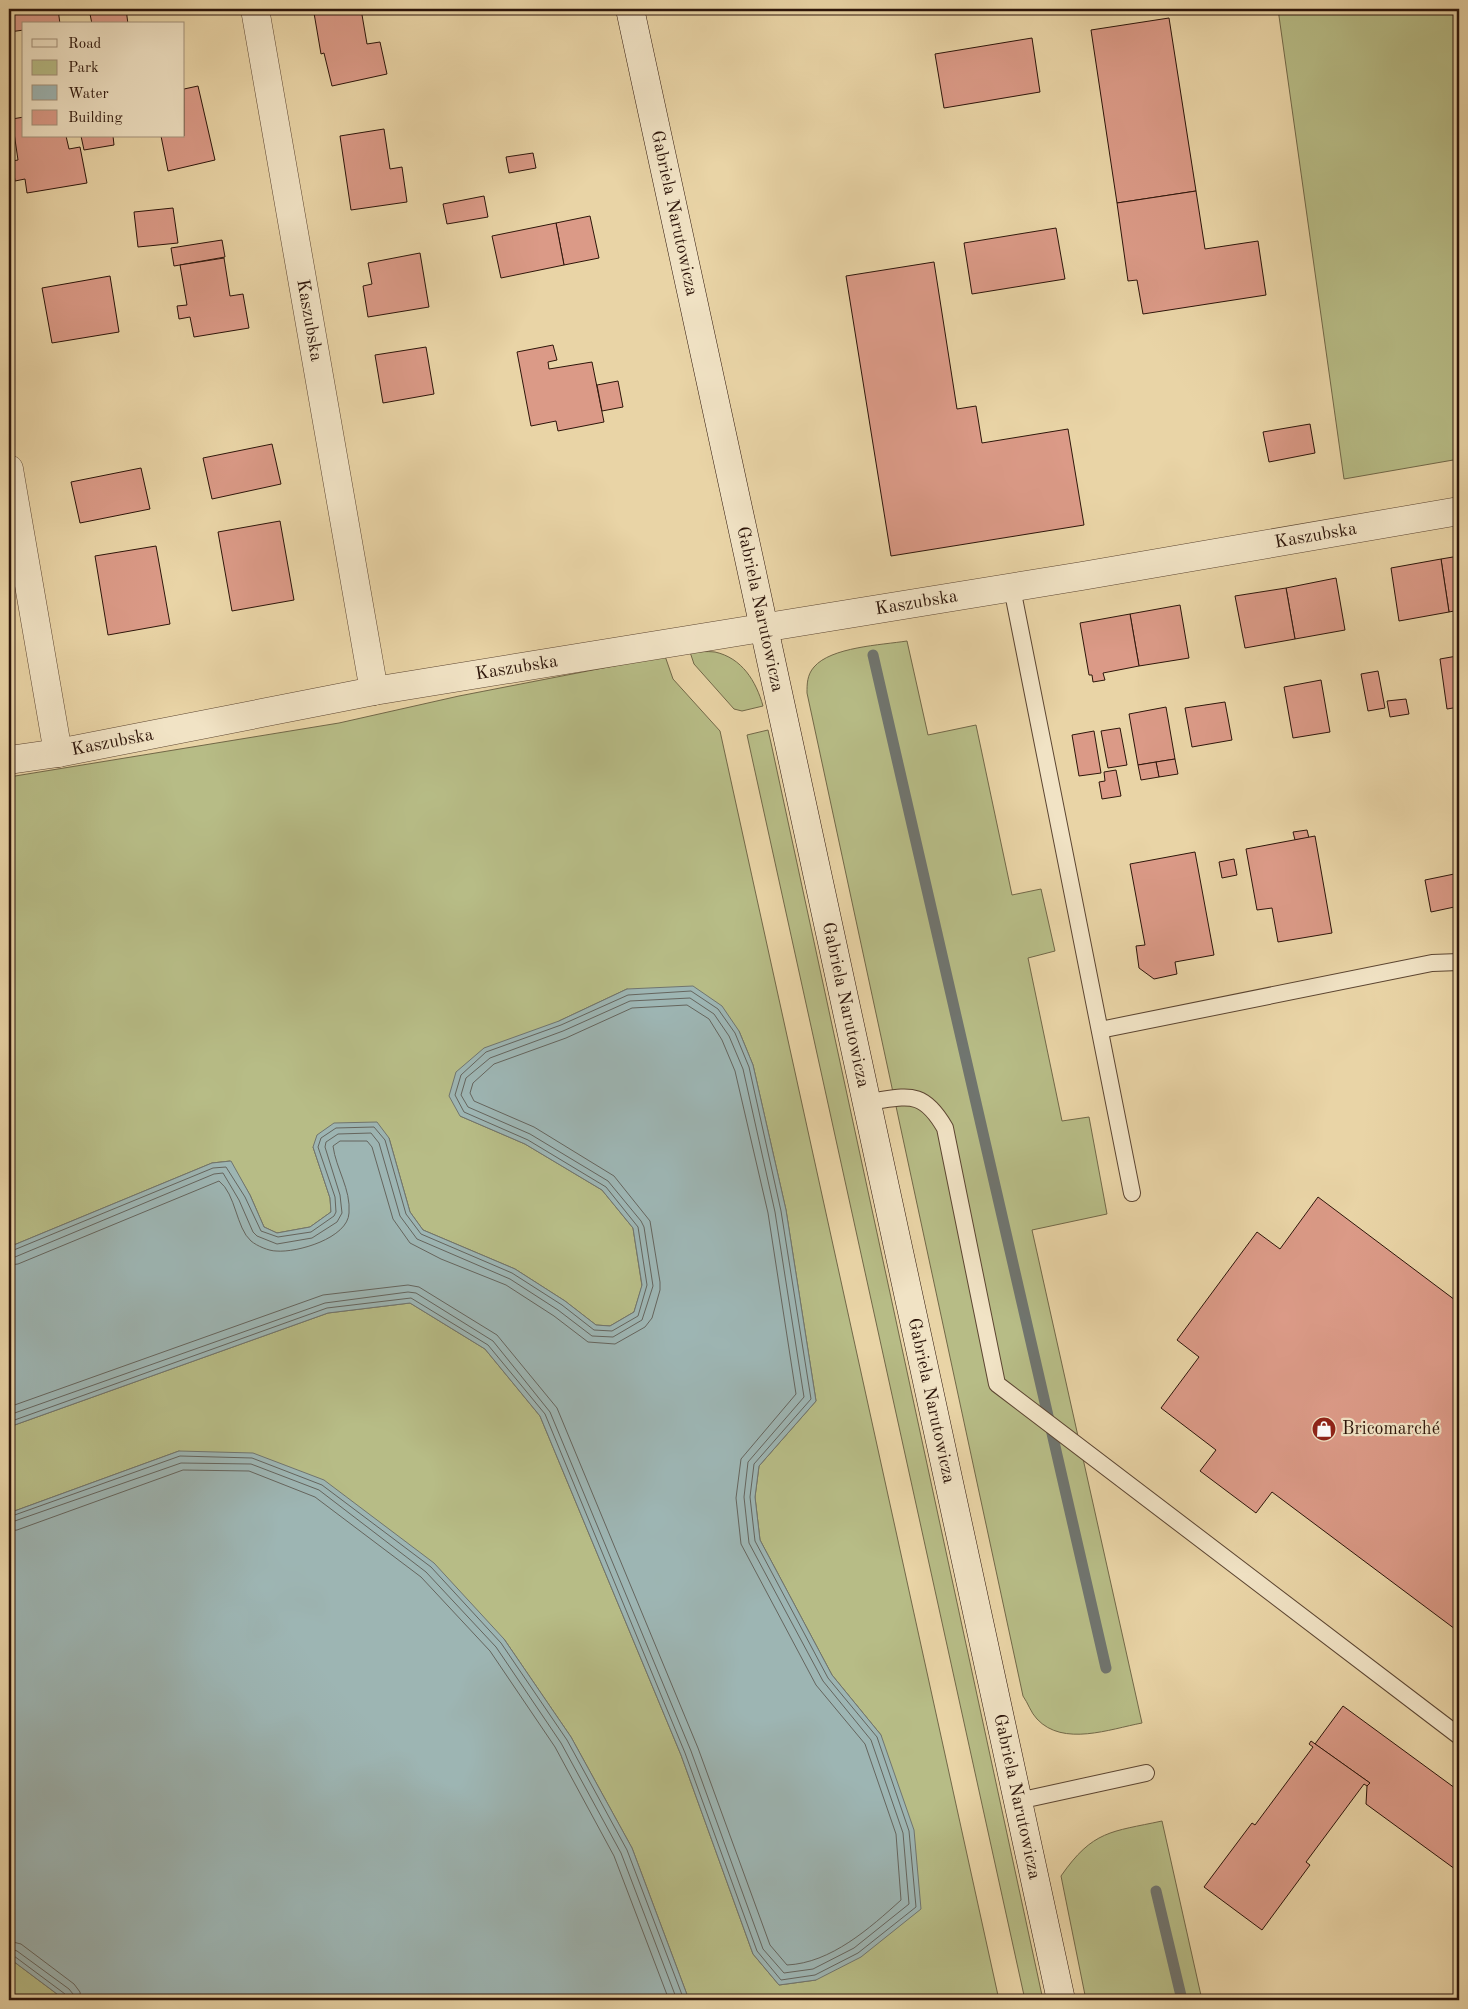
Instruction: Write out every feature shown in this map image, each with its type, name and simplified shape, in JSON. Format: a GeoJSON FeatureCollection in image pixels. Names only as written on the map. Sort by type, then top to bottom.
{"type":"FeatureCollection","features":[{"type":"Feature","properties":{"kind":"street","name":"Kaszubska"},"geometry":{"type":"LineString","coordinates":[[255,9],[374,691]]}},
{"type":"Feature","properties":{"kind":"street","name":"Gabriela Narutowicza"},"geometry":{"type":"LineString","coordinates":[[630,9],[1061,2000]]}},
{"type":"Feature","properties":{"kind":"street","name":"Kaszubska"},"geometry":{"type":"LineString","coordinates":[[9,469],[58,753]]}},
{"type":"Feature","properties":{"kind":"street","name":"Kaszubska"},"geometry":{"type":"LineString","coordinates":[[9,760],[58,753],[374,691],[1012,588],[1459,511]]}},
{"type":"Feature","properties":{"kind":"lane"},"geometry":{"type":"LineString","coordinates":[[1012,588],[1132,1193]]}},
{"type":"Feature","properties":{"kind":"lane"},"geometry":{"type":"LineString","coordinates":[[1100,1030],[1432,963],[1459,962]]}},
{"type":"Feature","properties":{"kind":"lane"},"geometry":{"type":"LineString","coordinates":[[867,1102],[913,1097],[926,1103],[936,1113],[945,1128],[997,1384],[1459,1736]]}},
{"type":"Feature","properties":{"kind":"lane"},"geometry":{"type":"LineString","coordinates":[[1018,1801],[1146,1773]]}},
{"type":"Feature","properties":{"kind":"green space"},"geometry":{"type":"Polygon","coordinates":[[[1278,9],[1459,9],[1459,459],[1344,479],[1278,9]]]}},
{"type":"Feature","properties":{"kind":"green space"},"geometry":{"type":"Polygon","coordinates":[[[907,641],[928,735],[976,725],[1012,895],[1041,889],[1055,951],[1028,958],[1062,1121],[1089,1117],[1107,1214],[1032,1230],[1142,1723],[1102,1732],[1073,1734],[1060,1732],[1048,1727],[1035,1717],[1023,1696],[807,693],[810,673],[822,660],[857,648],[907,641]]]}},
{"type":"Feature","properties":{"kind":"green space"},"geometry":{"type":"Polygon","coordinates":[[[690,652],[715,652],[733,659],[752,680],[763,706],[742,711],[734,709],[694,664],[690,652]]]}},
{"type":"Feature","properties":{"kind":"green space"},"geometry":{"type":"Polygon","coordinates":[[[665,656],[673,679],[720,731],[999,2000],[689,2000],[632,1848],[571,1737],[504,1639],[179,1451],[9,1513],[9,1427],[328,1313],[410,1303],[485,1349],[540,1416],[681,1755],[753,1954],[779,1985],[816,1980],[881,1735],[832,1675],[760,1540],[755,1497],[759,1466],[816,1401],[786,1210],[753,1065],[739,1031],[627,989],[559,1021],[460,1116],[525,1144],[602,1190],[633,1228],[642,1286],[634,1312],[610,1326],[596,1325],[565,1301],[515,1269],[423,1230],[410,1212],[389,1138],[313,1147],[330,1198],[331,1212],[310,1227],[277,1233],[264,1227],[250,1195],[230,1161],[212,1163],[9,1247],[9,777],[339,723],[459,696],[665,656]]]}},
{"type":"Feature","properties":{"kind":"green space"},"geometry":{"type":"Polygon","coordinates":[[[768,730],[1043,2000],[1025,2000],[747,735],[768,730]]]}},
{"type":"Feature","properties":{"kind":"green space"},"geometry":{"type":"Polygon","coordinates":[[[1162,1821],[1202,2000],[1086,2000],[1061,1876],[1083,1850],[1104,1835],[1162,1821]]]}},
{"type":"Feature","properties":{"kind":"green space"},"geometry":{"type":"Polygon","coordinates":[[[9,1958],[65,2000],[9,2000],[9,1958]]]}},
{"type":"Feature","properties":{"kind":"water"},"geometry":{"type":"Polygon","coordinates":[[[693,986],[722,1006],[739,1031],[753,1065],[786,1210],[816,1401],[759,1466],[755,1497],[760,1540],[832,1675],[881,1735],[914,1830],[921,1909],[861,1957],[816,1980],[779,1985],[753,1954],[681,1755],[540,1416],[485,1349],[410,1303],[328,1313],[9,1427],[9,1247],[212,1163],[231,1161],[250,1195],[264,1227],[277,1233],[310,1227],[331,1212],[330,1198],[313,1147],[317,1135],[334,1123],[377,1122],[389,1138],[410,1212],[423,1230],[515,1269],[565,1301],[596,1325],[610,1326],[634,1312],[642,1285],[633,1228],[602,1190],[525,1144],[460,1116],[449,1096],[456,1072],[484,1048],[559,1021],[627,989],[693,986]]]}},
{"type":"Feature","properties":{"kind":"water"},"geometry":{"type":"Polygon","coordinates":[[[179,1451],[253,1453],[324,1480],[434,1563],[504,1639],[571,1737],[632,1848],[689,2000],[65,2000],[9,1958],[9,1513],[179,1451]]]}},
{"type":"Feature","properties":{"kind":"building"},"geometry":{"type":"Polygon","coordinates":[[[9,9],[58,9],[60,22],[22,22],[22,30],[9,32],[9,9]]]}},
{"type":"Feature","properties":{"kind":"building"},"geometry":{"type":"Polygon","coordinates":[[[89,9],[113,9],[114,10],[90,14],[89,9]]]}},
{"type":"Feature","properties":{"kind":"building"},"geometry":{"type":"Polygon","coordinates":[[[126,9],[128,22],[92,22],[90,14],[126,9]]]}},
{"type":"Feature","properties":{"kind":"building"},"geometry":{"type":"Polygon","coordinates":[[[342,9],[361,9],[367,44],[380,42],[387,74],[332,86],[324,53],[321,54],[314,13],[342,9]]]}},
{"type":"Feature","properties":{"kind":"building"},"geometry":{"type":"Polygon","coordinates":[[[1169,18],[1196,191],[1117,203],[1091,30],[1169,18]]]}},
{"type":"Feature","properties":{"kind":"building"},"geometry":{"type":"Polygon","coordinates":[[[1032,38],[1040,92],[944,108],[935,54],[1032,38]]]}},
{"type":"Feature","properties":{"kind":"building"},"geometry":{"type":"Polygon","coordinates":[[[198,86],[215,160],[168,171],[161,138],[185,138],[185,89],[198,86]]]}},
{"type":"Feature","properties":{"kind":"building"},"geometry":{"type":"Polygon","coordinates":[[[22,117],[22,138],[66,138],[69,149],[80,147],[87,183],[27,193],[25,179],[15,181],[12,161],[18,160],[12,119],[22,117]]]}},
{"type":"Feature","properties":{"kind":"building"},"geometry":{"type":"Polygon","coordinates":[[[384,129],[390,169],[402,167],[407,202],[351,210],[340,136],[384,129]]]}},
{"type":"Feature","properties":{"kind":"building"},"geometry":{"type":"Polygon","coordinates":[[[81,138],[113,138],[114,145],[84,150],[81,138]]]}},
{"type":"Feature","properties":{"kind":"building"},"geometry":{"type":"Polygon","coordinates":[[[533,153],[536,168],[509,173],[506,157],[533,153]]]}},
{"type":"Feature","properties":{"kind":"building"},"geometry":{"type":"Polygon","coordinates":[[[1196,191],[1205,249],[1258,241],[1266,295],[1143,314],[1137,280],[1128,281],[1117,203],[1196,191]]]}},
{"type":"Feature","properties":{"kind":"building"},"geometry":{"type":"Polygon","coordinates":[[[484,196],[488,217],[447,224],[443,204],[484,196]]]}},
{"type":"Feature","properties":{"kind":"building"},"geometry":{"type":"Polygon","coordinates":[[[173,208],[178,243],[138,247],[134,212],[173,208]]]}},
{"type":"Feature","properties":{"kind":"building"},"geometry":{"type":"Polygon","coordinates":[[[590,216],[599,258],[564,265],[556,223],[590,216]]]}},
{"type":"Feature","properties":{"kind":"building"},"geometry":{"type":"Polygon","coordinates":[[[556,223],[564,265],[501,278],[492,236],[556,223]]]}},
{"type":"Feature","properties":{"kind":"building"},"geometry":{"type":"Polygon","coordinates":[[[1056,228],[1065,279],[972,294],[964,243],[1056,228]]]}},
{"type":"Feature","properties":{"kind":"building"},"geometry":{"type":"Polygon","coordinates":[[[222,240],[225,257],[174,266],[171,248],[222,240]]]}},
{"type":"Feature","properties":{"kind":"building"},"geometry":{"type":"Polygon","coordinates":[[[420,253],[429,307],[368,317],[363,286],[372,284],[368,263],[420,253]]]}},
{"type":"Feature","properties":{"kind":"building"},"geometry":{"type":"Polygon","coordinates":[[[224,258],[230,296],[243,294],[249,328],[194,337],[190,317],[179,319],[177,306],[187,305],[180,265],[224,258]]]}},
{"type":"Feature","properties":{"kind":"building"},"geometry":{"type":"Polygon","coordinates":[[[934,262],[957,409],[976,406],[982,443],[1068,429],[1084,525],[891,556],[846,276],[934,262]]]}},
{"type":"Feature","properties":{"kind":"building"},"geometry":{"type":"Polygon","coordinates":[[[110,276],[119,332],[52,343],[42,288],[110,276]]]}},
{"type":"Feature","properties":{"kind":"building"},"geometry":{"type":"Polygon","coordinates":[[[553,345],[557,360],[548,362],[549,369],[592,362],[604,422],[558,431],[556,421],[531,426],[517,352],[553,345]]]}},
{"type":"Feature","properties":{"kind":"building"},"geometry":{"type":"Polygon","coordinates":[[[426,347],[434,394],[383,403],[375,355],[426,347]]]}},
{"type":"Feature","properties":{"kind":"building"},"geometry":{"type":"Polygon","coordinates":[[[618,381],[623,407],[602,411],[597,385],[618,381]]]}},
{"type":"Feature","properties":{"kind":"building"},"geometry":{"type":"Polygon","coordinates":[[[1310,424],[1315,453],[1269,462],[1263,432],[1310,424]]]}},
{"type":"Feature","properties":{"kind":"building"},"geometry":{"type":"Polygon","coordinates":[[[272,444],[281,484],[212,499],[203,458],[272,444]]]}},
{"type":"Feature","properties":{"kind":"building"},"geometry":{"type":"Polygon","coordinates":[[[141,468],[150,509],[80,523],[71,482],[141,468]]]}},
{"type":"Feature","properties":{"kind":"building"},"geometry":{"type":"Polygon","coordinates":[[[280,521],[294,600],[232,611],[218,532],[280,521]]]}},
{"type":"Feature","properties":{"kind":"building"},"geometry":{"type":"Polygon","coordinates":[[[156,546],[170,624],[108,635],[95,556],[156,546]]]}},
{"type":"Feature","properties":{"kind":"building"},"geometry":{"type":"Polygon","coordinates":[[[1459,556],[1459,610],[1449,612],[1441,559],[1459,556]]]}},
{"type":"Feature","properties":{"kind":"building"},"geometry":{"type":"Polygon","coordinates":[[[1441,559],[1449,612],[1399,621],[1391,568],[1441,559]]]}},
{"type":"Feature","properties":{"kind":"building"},"geometry":{"type":"Polygon","coordinates":[[[1336,578],[1345,630],[1295,639],[1286,588],[1336,578]]]}},
{"type":"Feature","properties":{"kind":"building"},"geometry":{"type":"Polygon","coordinates":[[[1286,588],[1295,639],[1245,648],[1235,596],[1286,588]]]}},
{"type":"Feature","properties":{"kind":"building"},"geometry":{"type":"Polygon","coordinates":[[[1180,605],[1189,658],[1139,666],[1130,614],[1180,605]]]}},
{"type":"Feature","properties":{"kind":"building"},"geometry":{"type":"Polygon","coordinates":[[[1130,614],[1139,666],[1103,673],[1105,680],[1093,682],[1092,675],[1089,675],[1080,623],[1130,614]]]}},
{"type":"Feature","properties":{"kind":"building"},"geometry":{"type":"Polygon","coordinates":[[[1459,656],[1459,707],[1447,709],[1440,659],[1459,656]]]}},
{"type":"Feature","properties":{"kind":"building"},"geometry":{"type":"Polygon","coordinates":[[[1378,671],[1385,708],[1368,711],[1361,674],[1378,671]]]}},
{"type":"Feature","properties":{"kind":"building"},"geometry":{"type":"Polygon","coordinates":[[[1321,680],[1330,732],[1293,738],[1284,687],[1321,680]]]}},
{"type":"Feature","properties":{"kind":"building"},"geometry":{"type":"Polygon","coordinates":[[[1406,699],[1409,714],[1390,717],[1387,701],[1406,699]]]}},
{"type":"Feature","properties":{"kind":"building"},"geometry":{"type":"Polygon","coordinates":[[[1225,702],[1232,740],[1192,747],[1185,708],[1225,702]]]}},
{"type":"Feature","properties":{"kind":"building"},"geometry":{"type":"Polygon","coordinates":[[[1166,707],[1175,759],[1138,765],[1129,714],[1166,707]]]}},
{"type":"Feature","properties":{"kind":"building"},"geometry":{"type":"Polygon","coordinates":[[[1120,728],[1127,765],[1108,768],[1101,731],[1120,728]]]}},
{"type":"Feature","properties":{"kind":"building"},"geometry":{"type":"Polygon","coordinates":[[[1094,731],[1101,773],[1079,776],[1072,735],[1094,731]]]}},
{"type":"Feature","properties":{"kind":"building"},"geometry":{"type":"Polygon","coordinates":[[[1175,759],[1178,774],[1159,777],[1156,762],[1175,759]]]}},
{"type":"Feature","properties":{"kind":"building"},"geometry":{"type":"Polygon","coordinates":[[[1156,762],[1159,777],[1141,780],[1138,765],[1156,762]]]}},
{"type":"Feature","properties":{"kind":"building"},"geometry":{"type":"Polygon","coordinates":[[[1116,770],[1121,796],[1102,799],[1099,782],[1105,781],[1104,772],[1116,770]]]}},
{"type":"Feature","properties":{"kind":"building"},"geometry":{"type":"Polygon","coordinates":[[[1307,830],[1309,838],[1295,840],[1293,832],[1307,830]]]}},
{"type":"Feature","properties":{"kind":"building"},"geometry":{"type":"Polygon","coordinates":[[[1315,836],[1332,933],[1278,942],[1272,908],[1257,910],[1246,849],[1315,836]]]}},
{"type":"Feature","properties":{"kind":"building"},"geometry":{"type":"Polygon","coordinates":[[[1195,852],[1214,955],[1175,962],[1177,974],[1154,979],[1139,968],[1136,946],[1145,945],[1130,864],[1195,852]]]}},
{"type":"Feature","properties":{"kind":"building"},"geometry":{"type":"Polygon","coordinates":[[[1234,859],[1237,875],[1222,878],[1219,862],[1234,859]]]}},
{"type":"Feature","properties":{"kind":"building"},"geometry":{"type":"Polygon","coordinates":[[[1459,873],[1459,906],[1431,912],[1425,880],[1459,873]]]}},
{"type":"Feature","properties":{"kind":"building","name":"Bricomarché"},"geometry":{"type":"Polygon","coordinates":[[[1318,1197],[1459,1303],[1459,1632],[1272,1492],[1256,1513],[1200,1471],[1216,1450],[1161,1408],[1199,1357],[1177,1340],[1257,1232],[1280,1249],[1318,1197]]]}},
{"type":"Feature","properties":{"kind":"building"},"geometry":{"type":"Polygon","coordinates":[[[1343,1706],[1459,1791],[1459,1872],[1366,1804],[1367,1786],[1370,1783],[1315,1744],[1343,1706]]]}},
{"type":"Feature","properties":{"kind":"building"},"geometry":{"type":"Polygon","coordinates":[[[1311,1741],[1370,1783],[1367,1786],[1364,1784],[1306,1862],[1310,1865],[1262,1930],[1204,1887],[1252,1823],[1255,1825],[1313,1747],[1309,1744],[1311,1741]]]}},
{"type":"Feature","properties":{"kind":"waterway"},"geometry":{"type":"LineString","coordinates":[[873,655],[1106,1668]]}},
{"type":"Feature","properties":{"kind":"waterway"},"geometry":{"type":"LineString","coordinates":[[1156,1891],[1182,2000]]}},
{"type":"Feature","properties":{"kind":"place","name":"Bricomarché"},"geometry":{"type":"Point","coordinates":[1324,1429]}}]}
